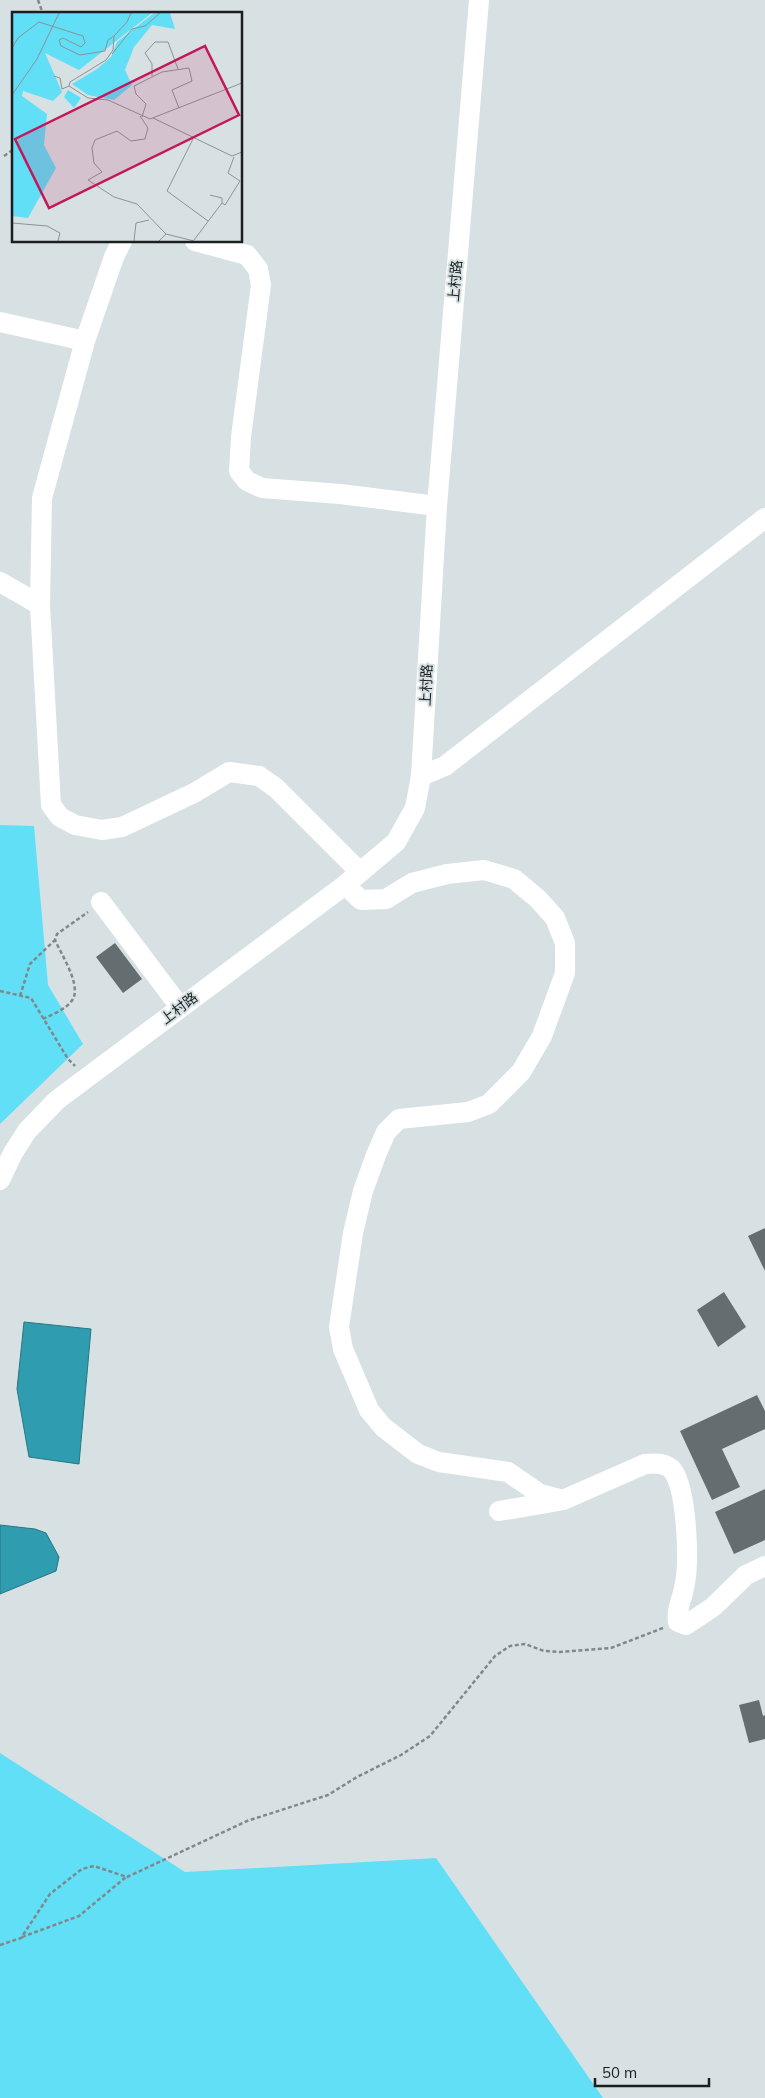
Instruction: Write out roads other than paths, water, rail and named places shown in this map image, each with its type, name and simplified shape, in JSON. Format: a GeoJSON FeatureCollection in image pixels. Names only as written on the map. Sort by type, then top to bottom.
{"type":"FeatureCollection","features":[{"type":"Feature","properties":{"kind":"street","name":"上村路"},"geometry":{"type":"LineString","coordinates":[[0,1180],[13,1153],[27,1131],[57,1100],[345,885],[396,842],[415,808],[421,776],[437,506],[479,0]]}},
{"type":"Feature","properties":{"kind":"street"},"geometry":{"type":"LineString","coordinates":[[122,242],[114,257],[85,341],[42,498],[40,605],[51,805],[60,817],[75,826],[102,830],[122,827],[194,793],[229,772],[259,776],[276,788],[360,872]]}},
{"type":"Feature","properties":{"kind":"street"},"geometry":{"type":"LineString","coordinates":[[198,242],[247,256],[258,269],[260,285],[241,437],[239,471],[247,482],[262,488],[340,494],[437,506]]}},
{"type":"Feature","properties":{"kind":"street"},"geometry":{"type":"LineString","coordinates":[[0,322],[85,341]]}},
{"type":"Feature","properties":{"kind":"street"},"geometry":{"type":"LineString","coordinates":[[421,776],[445,766],[765,518]]}},
{"type":"Feature","properties":{"kind":"street"},"geometry":{"type":"LineString","coordinates":[[0,582],[40,605]]}},
{"type":"Feature","properties":{"kind":"street"},"geometry":{"type":"LineString","coordinates":[[345,885],[361,900],[386,899],[412,883],[448,874],[484,870],[514,879],[538,899],[555,918],[565,943],[565,973],[542,1036],[521,1072],[489,1104],[468,1112],[400,1119],[386,1132],[363,1191],[353,1233],[339,1327],[346,1356],[369,1410],[383,1427],[400,1442],[418,1454],[439,1462],[508,1472],[540,1494],[563,1500]]}},
{"type":"Feature","properties":{"kind":"street"},"geometry":{"type":"LineString","coordinates":[[101,902],[180,1007]]}},
{"type":"Feature","properties":{"kind":"street"},"geometry":{"type":"LineString","coordinates":[[499,1511],[563,1500],[645,1464],[659,1463],[672,1470],[683,1495],[687,1556],[685,1588],[677,1614],[678,1622],[686,1625],[713,1607],[746,1575],[765,1566]]}}]}
